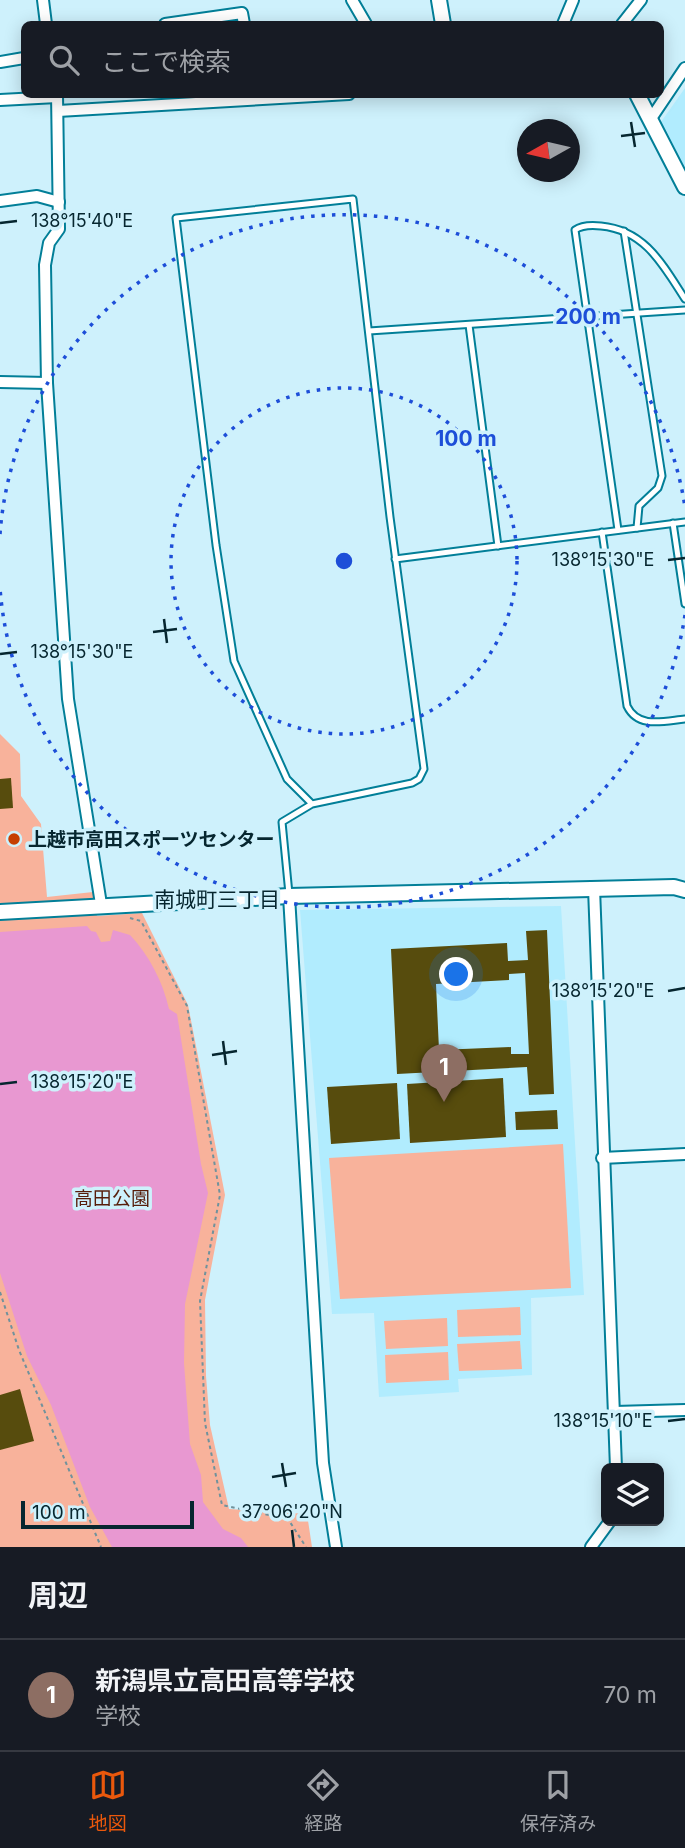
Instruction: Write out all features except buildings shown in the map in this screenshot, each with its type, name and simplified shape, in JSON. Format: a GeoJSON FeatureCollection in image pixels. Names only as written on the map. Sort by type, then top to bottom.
{"type":"FeatureCollection","features":[{"type":"Feature","properties":{"kind":"street"},"geometry":{"type":"LineString","coordinates":[[43,0],[46,21]]}},
{"type":"Feature","properties":{"kind":"street"},"geometry":{"type":"LineString","coordinates":[[352,0],[364,21]]}},
{"type":"Feature","properties":{"kind":"street"},"geometry":{"type":"LineString","coordinates":[[439,0],[442,21]]}},
{"type":"Feature","properties":{"kind":"street"},"geometry":{"type":"LineString","coordinates":[[564,21],[573,0]]}},
{"type":"Feature","properties":{"kind":"street"},"geometry":{"type":"LineString","coordinates":[[624,21],[641,0]]}},
{"type":"Feature","properties":{"kind":"street"},"geometry":{"type":"LineString","coordinates":[[195,21],[242,13],[243,21]]}},
{"type":"Feature","properties":{"kind":"street"},"geometry":{"type":"LineString","coordinates":[[0,62],[21,58]]}},
{"type":"Feature","properties":{"kind":"street"},"geometry":{"type":"LineString","coordinates":[[650,120],[685,68]]}},
{"type":"Feature","properties":{"kind":"street"},"geometry":{"type":"LineString","coordinates":[[0,100],[28,98]]}},
{"type":"Feature","properties":{"kind":"street"},"geometry":{"type":"LineString","coordinates":[[57,98],[59,229],[49,243],[45,265],[47,383],[68,699],[101,904]]}},
{"type":"Feature","properties":{"kind":"street"},"geometry":{"type":"LineString","coordinates":[[123,98],[124,107]]}},
{"type":"Feature","properties":{"kind":"street"},"geometry":{"type":"LineString","coordinates":[[58,111],[221,98]]}},
{"type":"Feature","properties":{"kind":"street"},"geometry":{"type":"LineString","coordinates":[[639,98],[685,187]]}},
{"type":"Feature","properties":{"kind":"street"},"geometry":{"type":"LineString","coordinates":[[0,201],[37,196],[59,202]]}},
{"type":"Feature","properties":{"kind":"street"},"geometry":{"type":"LineString","coordinates":[[0,383],[47,383]]}},
{"type":"Feature","properties":{"kind":"street"},"geometry":{"type":"LineString","coordinates":[[0,912],[101,904],[289,896],[594,888],[674,887],[685,890]]}},
{"type":"Feature","properties":{"kind":"street"},"geometry":{"type":"LineString","coordinates":[[594,888],[602,1158],[616,1463]]}},
{"type":"Feature","properties":{"kind":"street"},"geometry":{"type":"LineString","coordinates":[[289,896],[323,1463],[336,1547]]}},
{"type":"Feature","properties":{"kind":"street"},"geometry":{"type":"LineString","coordinates":[[602,1158],[685,1154]]}},
{"type":"Feature","properties":{"kind":"street"},"geometry":{"type":"LineString","coordinates":[[615,1412],[685,1410]]}},
{"type":"Feature","properties":{"kind":"street"},"geometry":{"type":"LineString","coordinates":[[592,1546],[606,1526]]}},
{"type":"Feature","properties":{"kind":"lane"},"geometry":{"type":"LineString","coordinates":[[289,896],[282,822],[312,804],[412,783],[423,773],[424,752],[395,559],[352,199],[176,218],[216,545],[234,661],[287,779],[312,804]]}},
{"type":"Feature","properties":{"kind":"lane"},"geometry":{"type":"LineString","coordinates":[[618,530],[575,230],[596,225],[624,231],[649,247],[685,299]]}},
{"type":"Feature","properties":{"kind":"lane"},"geometry":{"type":"LineString","coordinates":[[624,231],[662,476],[658,488],[639,506],[636,528]]}},
{"type":"Feature","properties":{"kind":"lane"},"geometry":{"type":"LineString","coordinates":[[369,331],[685,310]]}},
{"type":"Feature","properties":{"kind":"lane"},"geometry":{"type":"LineString","coordinates":[[469,325],[498,546]]}},
{"type":"Feature","properties":{"kind":"lane"},"geometry":{"type":"LineString","coordinates":[[395,559],[685,522]]}},
{"type":"Feature","properties":{"kind":"lane"},"geometry":{"type":"LineString","coordinates":[[673,523],[685,604]]}},
{"type":"Feature","properties":{"kind":"lane"},"geometry":{"type":"LineString","coordinates":[[602,532],[629,711],[639,720],[649,722],[685,719]]}},
{"type":"Feature","properties":{"kind":"path"},"geometry":{"type":"LineString","coordinates":[[121,916],[141,921],[187,1006],[220,1195],[200,1313],[205,1423],[222,1505],[288,1519],[306,1547]]}},
{"type":"Feature","properties":{"kind":"path"},"geometry":{"type":"LineString","coordinates":[[0,1292],[19,1350],[100,1547]]}},
{"type":"Feature","properties":{"kind":"shaded area"},"geometry":{"type":"Polygon","coordinates":[[[685,88],[685,170],[661,122],[685,88]]]}},
{"type":"Feature","properties":{"kind":"shaded area"},"geometry":{"type":"Polygon","coordinates":[[[561,906],[584,1295],[531,1298],[532,1375],[458,1379],[459,1392],[379,1397],[374,1313],[332,1314],[300,910],[561,906]]]}},
{"type":"Feature","properties":{"kind":"shaded area","name":"高田公園"},"geometry":{"type":"Polygon","coordinates":[[[87,926],[96,932],[101,942],[110,941],[113,930],[130,935],[154,969],[169,1009],[177,1014],[208,1193],[185,1304],[184,1363],[190,1444],[201,1475],[203,1502],[223,1529],[241,1538],[248,1547],[112,1547],[90,1507],[51,1405],[27,1356],[0,1273],[0,932],[87,926]]]}},
{"type":"Feature","properties":{"kind":"green space","name":"高田公園"},"geometry":{"type":"Polygon","coordinates":[[[0,734],[20,754],[21,796],[41,824],[47,897],[93,892],[97,916],[142,913],[188,1005],[225,1195],[205,1300],[210,1425],[229,1509],[307,1514],[312,1547],[0,1547],[0,734]]]}},
{"type":"Feature","properties":{"kind":"green space"},"geometry":{"type":"Polygon","coordinates":[[[563,1144],[571,1288],[340,1299],[329,1158],[563,1144]]]}},
{"type":"Feature","properties":{"kind":"green space"},"geometry":{"type":"Polygon","coordinates":[[[520,1307],[521,1335],[458,1337],[457,1310],[520,1307]]]}},
{"type":"Feature","properties":{"kind":"green space"},"geometry":{"type":"Polygon","coordinates":[[[447,1318],[448,1346],[386,1349],[384,1321],[447,1318]]]}},
{"type":"Feature","properties":{"kind":"green space"},"geometry":{"type":"Polygon","coordinates":[[[520,1341],[522,1369],[459,1371],[457,1344],[520,1341]]]}},
{"type":"Feature","properties":{"kind":"green space"},"geometry":{"type":"Polygon","coordinates":[[[448,1352],[449,1380],[386,1383],[385,1355],[448,1352]]]}},
{"type":"Feature","properties":{"kind":"place","name":"上越市高田スポーツセンター"},"geometry":{"type":"Point","coordinates":[14,839]}},
{"type":"Feature","properties":{"kind":"place","name":"新潟県立高田高等学校"},"geometry":{"type":"Point","coordinates":[444,1102]}},
{"type":"Feature","properties":{"kind":"district","name":"南城町三丁目"},"geometry":{"type":"Point","coordinates":[217,899]}}]}
